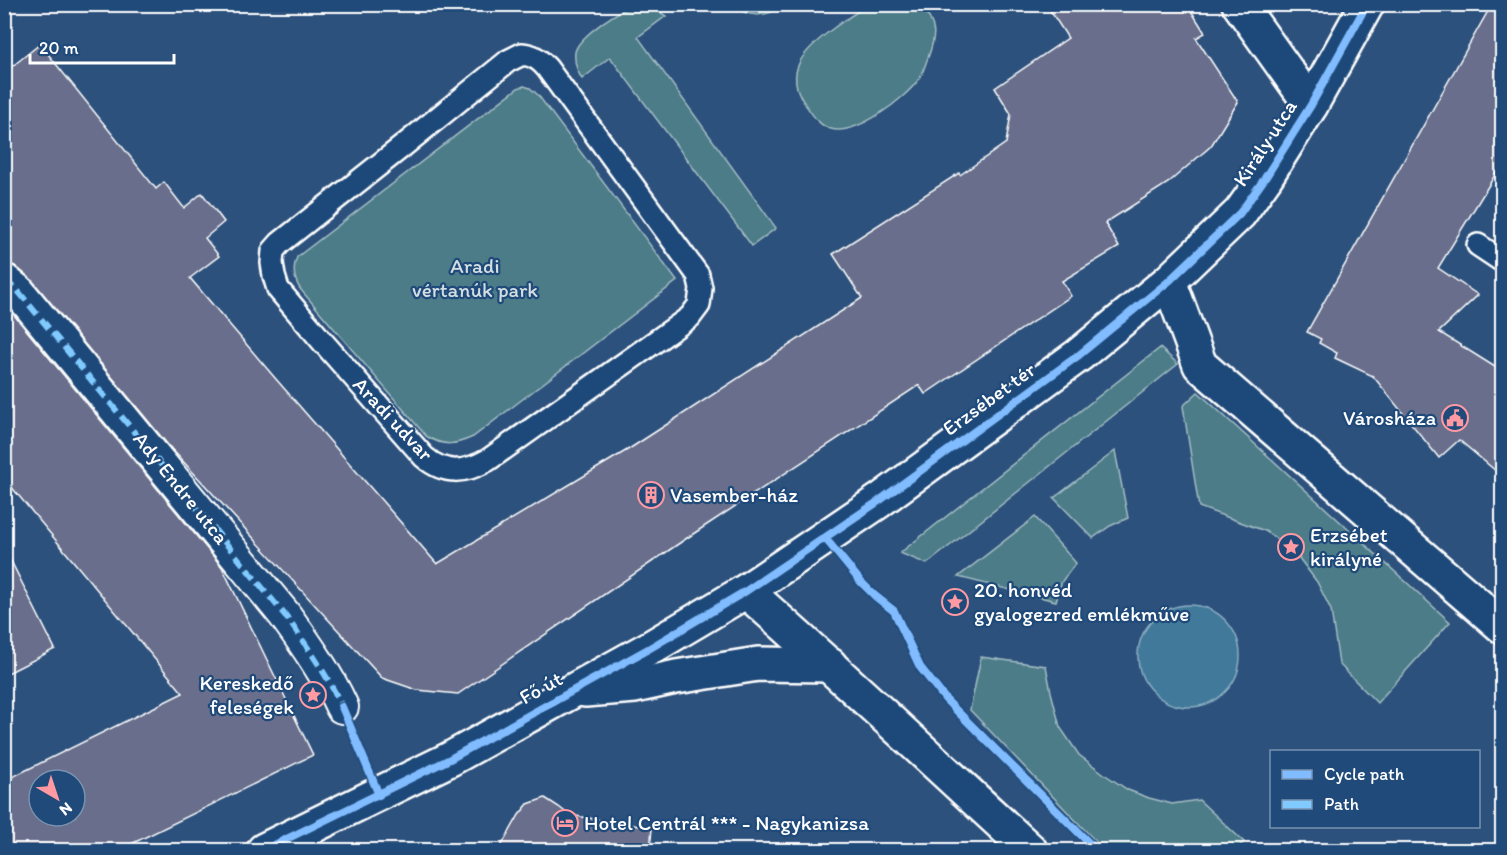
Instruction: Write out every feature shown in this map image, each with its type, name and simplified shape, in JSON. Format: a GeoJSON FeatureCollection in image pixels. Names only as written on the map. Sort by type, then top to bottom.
{"type":"FeatureCollection","features":[{"type":"Feature","properties":{"kind":"street"},"geometry":{"type":"LineString","coordinates":[[1239,4],[1311,105]]}},
{"type":"Feature","properties":{"kind":"street","name":"Király utca"},"geometry":{"type":"LineString","coordinates":[[1169,281],[1240,213],[1311,105],[1367,4]]}},
{"type":"Feature","properties":{"kind":"street","name":"Ady Endre utca"},"geometry":{"type":"LineString","coordinates":[[4,280],[18,291],[284,614],[304,642],[342,707]]}},
{"type":"Feature","properties":{"kind":"street"},"geometry":{"type":"LineString","coordinates":[[1169,281],[1200,365],[1503,626]]}},
{"type":"Feature","properties":{"kind":"street","name":"Erzsébet tér"},"geometry":{"type":"LineString","coordinates":[[825,538],[1080,355],[1169,281]]}},
{"type":"Feature","properties":{"kind":"street","name":"Fő út"},"geometry":{"type":"LineString","coordinates":[[264,850],[440,764],[650,648],[746,591],[825,538]]}},
{"type":"Feature","properties":{"kind":"street"},"geometry":{"type":"LineString","coordinates":[[746,591],[830,665],[1030,850]]}},
{"type":"Feature","properties":{"kind":"street"},"geometry":{"type":"LineString","coordinates":[[574,690],[635,686],[675,676],[758,664],[830,665]]}},
{"type":"Feature","properties":{"kind":"lane","name":"Aradi udvar"},"geometry":{"type":"LineString","coordinates":[[522,54],[531,54],[547,68],[698,275],[701,288],[699,305],[690,317],[488,460],[468,469],[446,470],[424,457],[278,289],[272,269],[273,251],[280,243],[508,61],[522,54]]}},
{"type":"Feature","properties":{"kind":"lane"},"geometry":{"type":"LineString","coordinates":[[1478,245],[1503,261]]}},
{"type":"Feature","properties":{"kind":"green space"},"geometry":{"type":"Polygon","coordinates":[[[642,5],[652,7],[666,16],[638,37],[776,228],[752,246],[610,57],[582,79],[579,73],[575,62],[575,52],[582,40],[612,17],[628,8],[642,5]]]}},
{"type":"Feature","properties":{"kind":"green space"},"geometry":{"type":"Polygon","coordinates":[[[732,5],[782,5],[770,13],[757,15],[744,12],[732,5]]]}},
{"type":"Feature","properties":{"kind":"green space"},"geometry":{"type":"Polygon","coordinates":[[[869,5],[919,5],[933,25],[932,46],[920,77],[903,96],[866,122],[841,130],[831,129],[819,122],[805,104],[798,92],[796,71],[813,45],[840,23],[869,5]]]}},
{"type":"Feature","properties":{"kind":"green space","name":"Aradi vértanúk park"},"geometry":{"type":"Polygon","coordinates":[[[524,86],[538,95],[677,281],[473,437],[455,443],[438,442],[426,436],[301,290],[294,274],[295,261],[297,257],[518,88],[524,86]]]}},
{"type":"Feature","properties":{"kind":"green space"},"geometry":{"type":"Polygon","coordinates":[[[1160,348],[1178,364],[927,564],[900,553],[1160,348]]]}},
{"type":"Feature","properties":{"kind":"green space"},"geometry":{"type":"Polygon","coordinates":[[[1198,392],[1450,622],[1377,703],[1339,664],[1331,610],[1317,582],[1293,550],[1265,531],[1199,507],[1183,406],[1198,392]]]}},
{"type":"Feature","properties":{"kind":"green space"},"geometry":{"type":"Polygon","coordinates":[[[1115,451],[1128,518],[1110,526],[1093,538],[1054,498],[1115,451]]]}},
{"type":"Feature","properties":{"kind":"green space"},"geometry":{"type":"Polygon","coordinates":[[[1035,517],[1076,563],[1062,581],[1056,601],[958,577],[1035,517]]]}},
{"type":"Feature","properties":{"kind":"green space"},"geometry":{"type":"Polygon","coordinates":[[[981,657],[1046,666],[1060,727],[1079,755],[1128,790],[1149,798],[1172,804],[1199,800],[1244,842],[1235,850],[1104,850],[970,710],[981,657]]]}},
{"type":"Feature","properties":{"kind":"water"},"geometry":{"type":"Polygon","coordinates":[[[1189,605],[1209,609],[1225,620],[1236,636],[1240,656],[1236,676],[1225,692],[1209,703],[1189,707],[1169,703],[1153,692],[1142,676],[1138,656],[1142,636],[1153,620],[1169,609],[1189,605]]]}},
{"type":"Feature","properties":{"kind":"building"},"geometry":{"type":"Polygon","coordinates":[[[1046,4],[1187,4],[1205,33],[1196,38],[1238,102],[1211,146],[1168,183],[1105,223],[1119,247],[1062,281],[1071,296],[925,394],[919,385],[690,536],[458,694],[417,690],[382,678],[168,445],[32,280],[15,266],[4,262],[4,73],[40,44],[156,189],[164,182],[184,208],[202,193],[224,222],[205,238],[219,256],[190,278],[437,564],[629,449],[862,298],[833,254],[959,173],[960,175],[1006,143],[1011,114],[995,88],[1068,38],[1046,4]]]}},
{"type":"Feature","properties":{"kind":"building"},"geometry":{"type":"Polygon","coordinates":[[[1492,4],[1503,4],[1503,162],[1438,268],[1478,295],[1439,332],[1503,372],[1503,477],[1459,440],[1439,458],[1373,376],[1335,358],[1337,353],[1319,343],[1321,339],[1307,332],[1492,4]]]}},
{"type":"Feature","properties":{"kind":"building"},"geometry":{"type":"Polygon","coordinates":[[[4,303],[222,567],[313,755],[119,850],[4,850],[4,781],[27,770],[27,828],[87,828],[87,768],[30,768],[183,693],[4,478],[4,303]]]}},
{"type":"Feature","properties":{"kind":"building"},"geometry":{"type":"Polygon","coordinates":[[[4,547],[55,649],[4,675],[4,547]]]}},
{"type":"Feature","properties":{"kind":"building","name":"Hotel Centrál *** - Nagykanizsa"},"geometry":{"type":"Polygon","coordinates":[[[545,798],[569,815],[652,828],[650,850],[499,850],[528,804],[545,798]]]}},
{"type":"Feature","properties":{"kind":"marked path"},"geometry":{"type":"LineString","coordinates":[[4,280],[18,291],[284,614],[323,671],[342,707]]}},
{"type":"Feature","properties":{"kind":"cycle path"},"geometry":{"type":"LineString","coordinates":[[264,850],[450,759],[650,648],[746,591],[879,501],[1079,355],[1169,281],[1240,213],[1311,105],[1367,4]]}},
{"type":"Feature","properties":{"kind":"cycle path"},"geometry":{"type":"LineString","coordinates":[[825,538],[861,582],[894,611],[920,667],[946,700],[1096,850]]}},
{"type":"Feature","properties":{"kind":"cycle path"},"geometry":{"type":"LineString","coordinates":[[342,707],[379,795]]}},
{"type":"Feature","properties":{"kind":"place","name":"Városháza"},"geometry":{"type":"Point","coordinates":[1455,418]}},
{"type":"Feature","properties":{"kind":"place","name":"Vasember-ház"},"geometry":{"type":"Point","coordinates":[651,495]}},
{"type":"Feature","properties":{"kind":"place","name":"Erzsébet királyné"},"geometry":{"type":"Point","coordinates":[1291,547]}},
{"type":"Feature","properties":{"kind":"place","name":"20. honvéd gyalogezred emlékműve"},"geometry":{"type":"Point","coordinates":[955,602]}},
{"type":"Feature","properties":{"kind":"place","name":"Kereskedő feleségek"},"geometry":{"type":"Point","coordinates":[313,695]}},
{"type":"Feature","properties":{"kind":"place","name":"Hotel Centrál *** - Nagykanizsa"},"geometry":{"type":"Point","coordinates":[565,823]}}]}
